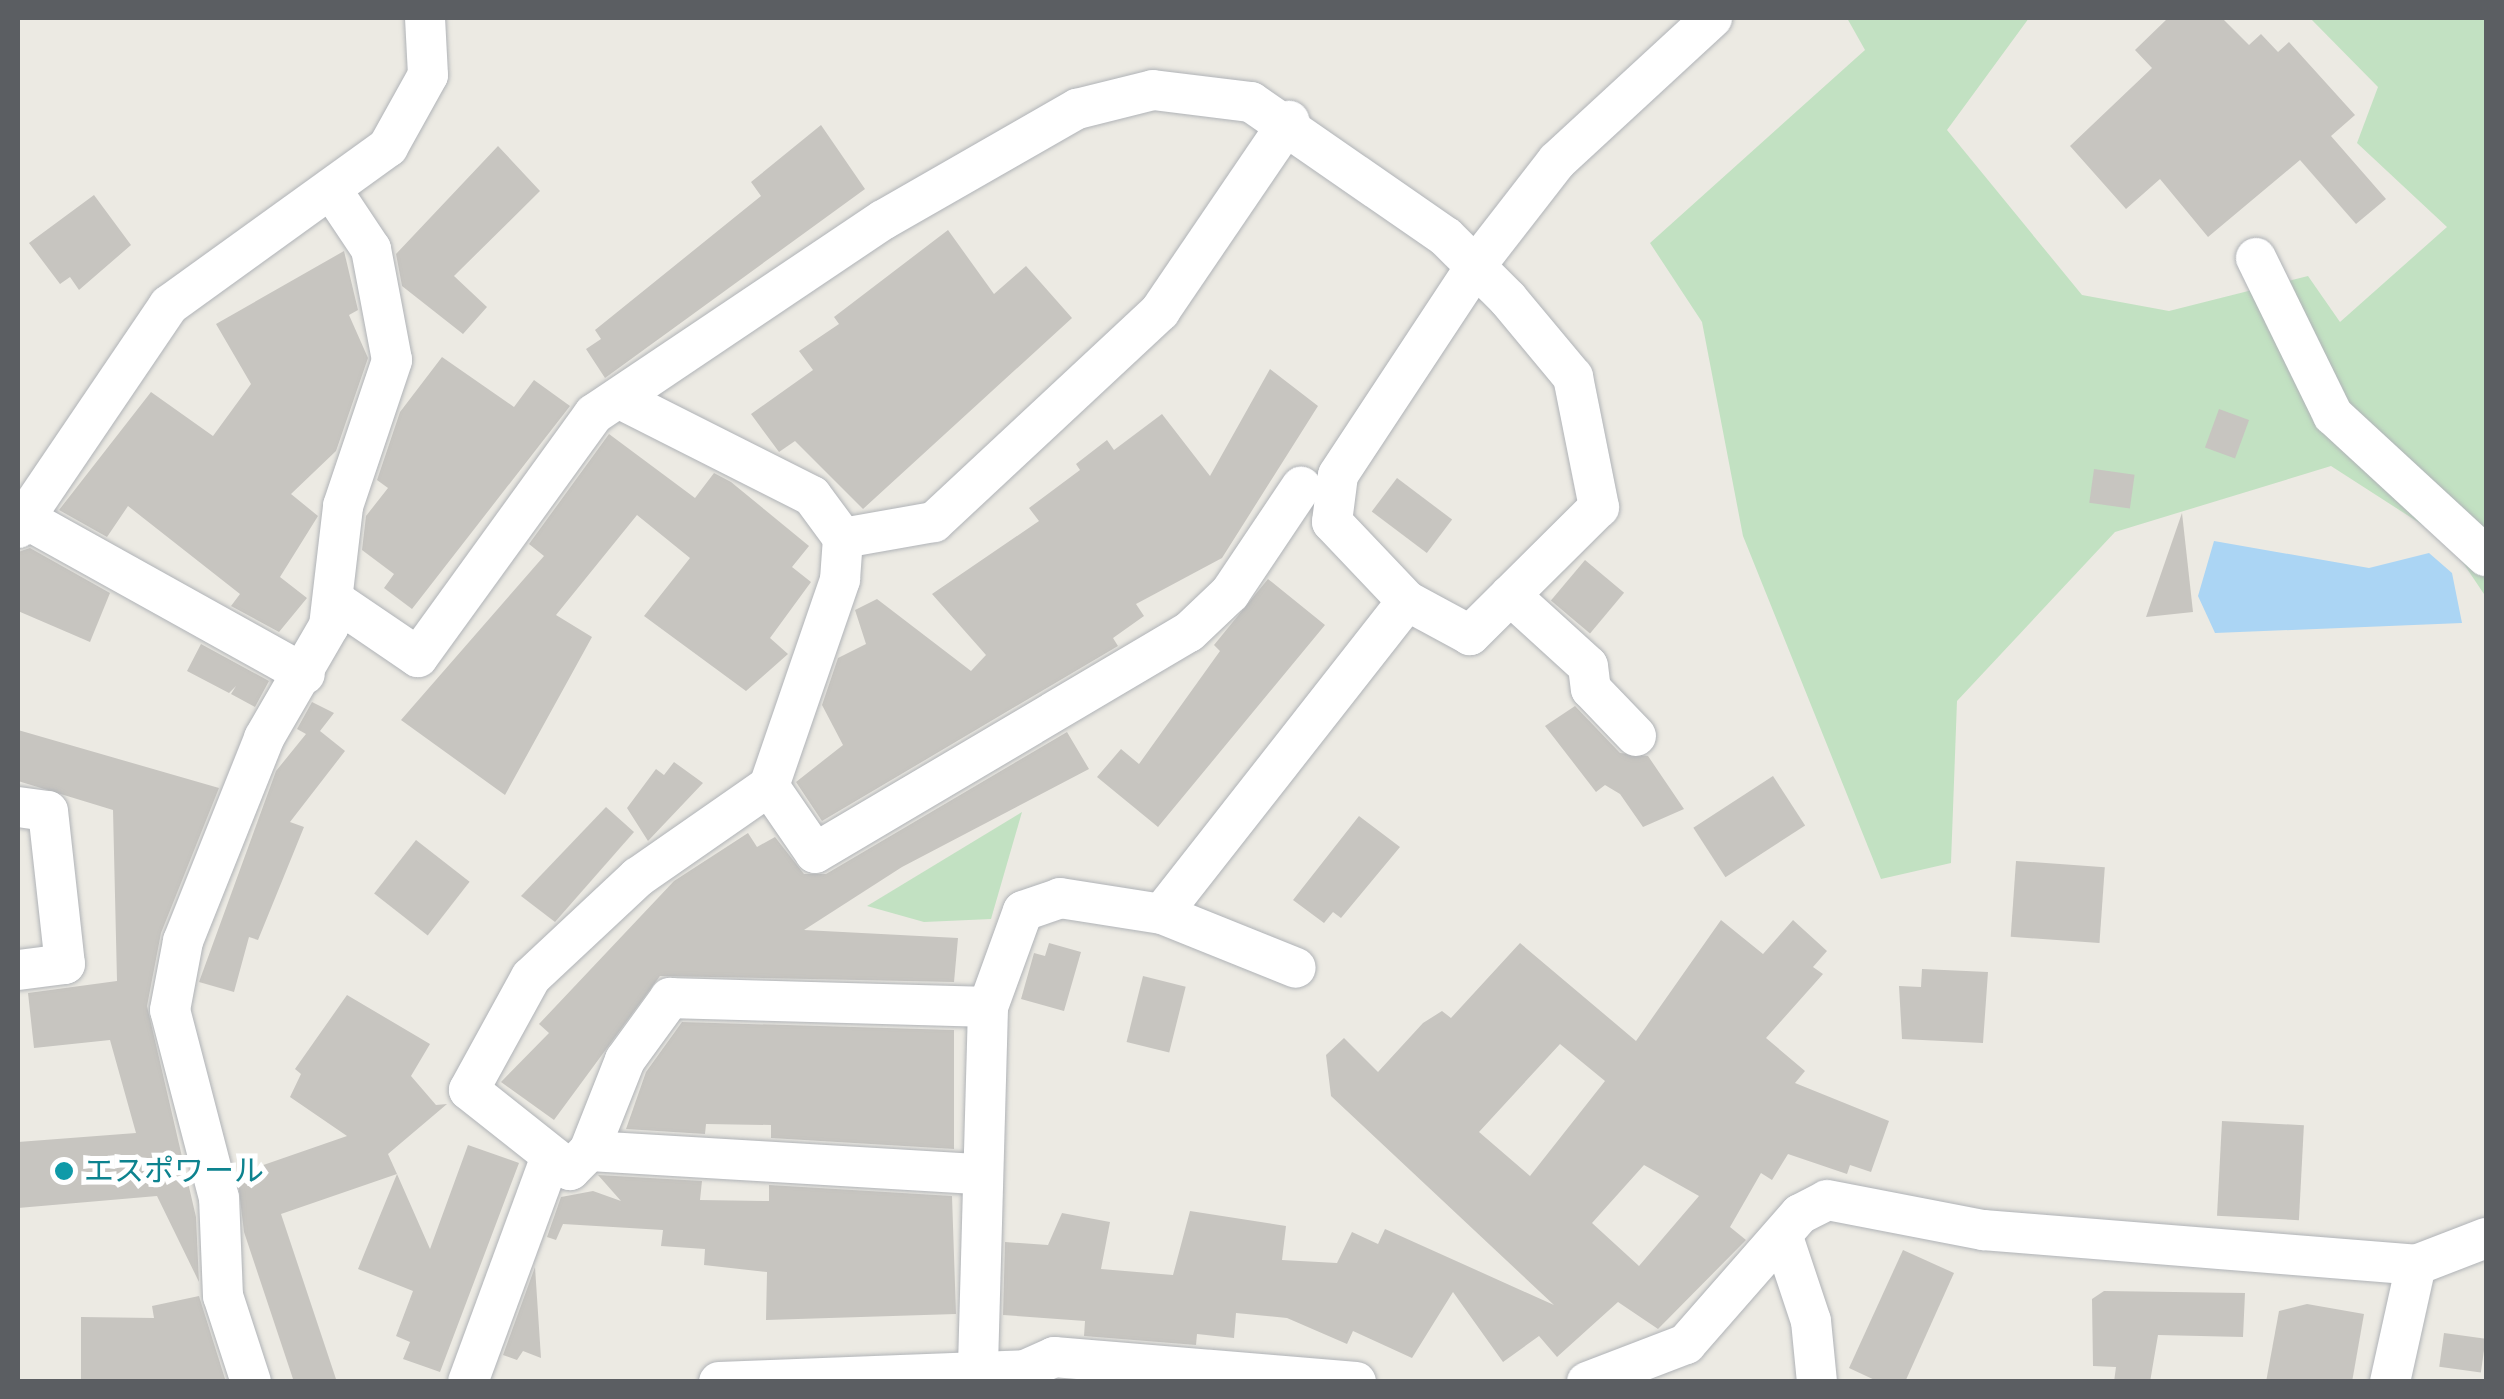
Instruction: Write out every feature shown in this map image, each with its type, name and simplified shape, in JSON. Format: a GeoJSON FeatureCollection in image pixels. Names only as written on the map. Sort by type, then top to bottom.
{"type":"FeatureCollection","features":[{"type":"Feature","properties":{"kind":"street"},"geometry":{"type":"LineString","coordinates":[[305,674],[22,524],[169,305],[333,192],[388,147],[428,75],[425,18]]}},
{"type":"Feature","properties":{"kind":"street"},"geometry":{"type":"LineString","coordinates":[[336,602],[418,657],[594,414],[883,220],[1077,109],[1153,90],[1207,91],[1289,121],[1477,264],[1573,378],[1599,507],[1470,635],[1406,601],[1332,522],[1338,475],[1477,264],[1557,162],[1712,18]]}},
{"type":"Feature","properties":{"kind":"street"},"geometry":{"type":"LineString","coordinates":[[842,538],[934,522],[1146,324],[1289,121]]}},
{"type":"Feature","properties":{"kind":"street"},"geometry":{"type":"LineString","coordinates":[[251,1382],[222,1296],[219,1198],[170,1010],[183,941],[264,738],[305,674],[336,602],[343,506],[392,360],[371,249],[333,192]]}},
{"type":"Feature","properties":{"kind":"street"},"geometry":{"type":"LineString","coordinates":[[2256,258],[2333,415],[2486,556]]}},
{"type":"Feature","properties":{"kind":"street"},"geometry":{"type":"LineString","coordinates":[[620,399],[812,496],[842,538],[840,580],[768,786],[638,877],[531,976],[479,1064],[469,1090],[550,1160],[570,1170],[589,1151],[625,1060],[670,998],[988,1008]]}},
{"type":"Feature","properties":{"kind":"street"},"geometry":{"type":"LineString","coordinates":[[768,786],[816,854],[1189,632],[1230,593],[1300,487]]}},
{"type":"Feature","properties":{"kind":"street"},"geometry":{"type":"LineString","coordinates":[[1510,596],[1588,666],[1591,690],[1636,736]]}},
{"type":"Feature","properties":{"kind":"street"},"geometry":{"type":"LineString","coordinates":[[1162,914],[1406,601]]}},
{"type":"Feature","properties":{"kind":"street"},"geometry":{"type":"LineString","coordinates":[[18,807],[48,810],[65,964],[18,970]]}},
{"type":"Feature","properties":{"kind":"street"},"geometry":{"type":"LineString","coordinates":[[978,1366],[988,1008],[1023,911],[1060,898],[1162,914],[1296,968]]}},
{"type":"Feature","properties":{"kind":"street"},"geometry":{"type":"LineString","coordinates":[[589,1151],[981,1174]]}},
{"type":"Feature","properties":{"kind":"street"},"geometry":{"type":"LineString","coordinates":[[468,1382],[550,1160]]}},
{"type":"Feature","properties":{"kind":"street"},"geometry":{"type":"LineString","coordinates":[[1586,1382],[1686,1344],[1784,1240],[1800,1214],[1826,1200],[1864,1201],[1983,1230],[2416,1265],[2486,1238]]}},
{"type":"Feature","properties":{"kind":"street"},"geometry":{"type":"LineString","coordinates":[[1784,1240],[1811,1321],[1817,1382]]}},
{"type":"Feature","properties":{"kind":"street"},"geometry":{"type":"LineString","coordinates":[[2390,1382],[2416,1265]]}},
{"type":"Feature","properties":{"kind":"street"},"geometry":{"type":"LineString","coordinates":[[719,1382],[978,1366],[1025,1376],[1054,1356],[1356,1382]]}},
{"type":"Feature","properties":{"kind":"green space"},"geometry":{"type":"Polygon","coordinates":[[[1847,18],[2029,18],[1947,130],[2082,295],[2169,311],[2308,276],[2340,322],[2447,227],[2357,143],[2378,87],[2310,18],[2486,18],[2486,597],[2449,542],[2331,466],[2115,532],[1957,701],[1951,863],[1881,879],[1743,536],[1702,322],[1650,243],[1865,50],[1847,18]]]}},
{"type":"Feature","properties":{"kind":"green space"},"geometry":{"type":"Polygon","coordinates":[[[1022,812],[991,919],[924,922],[867,906],[1022,812]]]}},
{"type":"Feature","properties":{"kind":"water"},"geometry":{"type":"Polygon","coordinates":[[[2214,541],[2369,568],[2429,553],[2452,573],[2462,623],[2215,633],[2198,596],[2214,541]]]}},
{"type":"Feature","properties":{"kind":"building"},"geometry":{"type":"Polygon","coordinates":[[[2168,18],[2222,18],[2249,45],[2261,34],[2278,52],[2289,42],[2355,115],[2331,136],[2386,199],[2356,224],[2300,160],[2208,237],[2160,179],[2126,209],[2070,146],[2152,68],[2135,50],[2168,18]]]}},
{"type":"Feature","properties":{"kind":"building"},"geometry":{"type":"Polygon","coordinates":[[[821,125],[865,189],[605,378],[586,349],[601,339],[595,330],[761,196],[751,182],[821,125]]]}},
{"type":"Feature","properties":{"kind":"building"},"geometry":{"type":"Polygon","coordinates":[[[498,146],[540,191],[454,276],[487,307],[463,334],[402,286],[396,254],[498,146]]]}},
{"type":"Feature","properties":{"kind":"building"},"geometry":{"type":"Polygon","coordinates":[[[94,195],[131,245],[79,290],[70,277],[60,284],[29,243],[94,195]]]}},
{"type":"Feature","properties":{"kind":"building"},"geometry":{"type":"Polygon","coordinates":[[[948,230],[994,294],[1026,266],[1072,318],[863,509],[795,441],[779,452],[751,414],[813,370],[799,351],[839,324],[834,317],[948,230]]]}},
{"type":"Feature","properties":{"kind":"building"},"geometry":{"type":"Polygon","coordinates":[[[344,251],[358,310],[349,315],[368,358],[336,451],[291,494],[318,516],[280,577],[307,598],[279,632],[231,606],[240,594],[128,506],[107,537],[59,510],[151,392],[213,436],[251,384],[216,324],[344,251]]]}},
{"type":"Feature","properties":{"kind":"building"},"geometry":{"type":"Polygon","coordinates":[[[442,357],[514,407],[534,380],[570,406],[412,609],[384,588],[394,574],[362,550],[366,516],[388,488],[377,480],[400,412],[442,357]]]}},
{"type":"Feature","properties":{"kind":"building"},"geometry":{"type":"Polygon","coordinates":[[[1270,369],[1318,406],[1222,558],[1136,604],[1144,616],[1113,638],[1118,646],[822,821],[796,782],[843,745],[822,705],[838,658],[866,644],[855,610],[877,599],[971,671],[986,655],[932,594],[1039,521],[1029,508],[1080,470],[1076,464],[1107,440],[1114,450],[1162,414],[1210,476],[1270,369]]]}},
{"type":"Feature","properties":{"kind":"building"},"geometry":{"type":"Polygon","coordinates":[[[2219,409],[2249,420],[2235,458],[2205,448],[2219,409]]]}},
{"type":"Feature","properties":{"kind":"building"},"geometry":{"type":"Polygon","coordinates":[[[609,434],[695,498],[714,473],[731,482],[809,546],[792,567],[811,582],[770,638],[788,654],[746,691],[644,616],[690,558],[637,515],[556,615],[592,637],[505,795],[401,720],[544,556],[529,544],[609,434]]]}},
{"type":"Feature","properties":{"kind":"building"},"geometry":{"type":"Polygon","coordinates":[[[2094,469],[2135,475],[2130,508],[2089,503],[2094,469]]]}},
{"type":"Feature","properties":{"kind":"building"},"geometry":{"type":"Polygon","coordinates":[[[1397,478],[1452,520],[1427,553],[1372,512],[1397,478]]]}},
{"type":"Feature","properties":{"kind":"building"},"geometry":{"type":"Polygon","coordinates":[[[2182,513],[2193,612],[2146,617],[2182,513]]]}},
{"type":"Feature","properties":{"kind":"building"},"geometry":{"type":"Polygon","coordinates":[[[30,548],[110,593],[90,642],[18,611],[18,552],[30,548]]]}},
{"type":"Feature","properties":{"kind":"building"},"geometry":{"type":"Polygon","coordinates":[[[1585,560],[1624,593],[1590,633],[1551,601],[1585,560]]]}},
{"type":"Feature","properties":{"kind":"building"},"geometry":{"type":"Polygon","coordinates":[[[1268,579],[1325,625],[1158,827],[1097,777],[1121,749],[1139,764],[1220,651],[1214,645],[1268,579]]]}},
{"type":"Feature","properties":{"kind":"building"},"geometry":{"type":"Polygon","coordinates":[[[201,644],[269,681],[255,707],[231,694],[236,686],[229,693],[187,671],[201,644]]]}},
{"type":"Feature","properties":{"kind":"building"},"geometry":{"type":"Polygon","coordinates":[[[312,702],[334,713],[320,731],[345,751],[290,822],[304,827],[258,940],[249,937],[234,992],[199,982],[276,771],[306,734],[297,729],[312,702]]]}},
{"type":"Feature","properties":{"kind":"building"},"geometry":{"type":"Polygon","coordinates":[[[1575,706],[1620,753],[1648,756],[1684,809],[1643,827],[1620,794],[1605,785],[1596,792],[1545,726],[1575,706]]]}},
{"type":"Feature","properties":{"kind":"building"},"geometry":{"type":"Polygon","coordinates":[[[18,730],[219,788],[161,933],[147,1006],[196,1217],[199,1282],[157,1196],[18,1208],[18,1142],[136,1133],[110,1040],[34,1048],[28,993],[117,981],[113,810],[18,781],[18,730]]]}},
{"type":"Feature","properties":{"kind":"building"},"geometry":{"type":"Polygon","coordinates":[[[1067,732],[1089,769],[902,867],[804,930],[958,938],[954,982],[660,976],[554,1120],[501,1082],[549,1033],[539,1024],[674,881],[748,833],[757,847],[775,837],[804,874],[826,874],[1067,732]]]}},
{"type":"Feature","properties":{"kind":"building"},"geometry":{"type":"Polygon","coordinates":[[[674,762],[703,783],[648,841],[627,808],[656,769],[664,775],[674,762]]]}},
{"type":"Feature","properties":{"kind":"building"},"geometry":{"type":"Polygon","coordinates":[[[1773,776],[1805,825],[1725,877],[1693,828],[1773,776]]]}},
{"type":"Feature","properties":{"kind":"building"},"geometry":{"type":"Polygon","coordinates":[[[606,807],[634,832],[555,922],[521,896],[606,807]]]}},
{"type":"Feature","properties":{"kind":"building"},"geometry":{"type":"Polygon","coordinates":[[[1359,816],[1400,847],[1341,918],[1333,912],[1324,923],[1293,900],[1359,816]]]}},
{"type":"Feature","properties":{"kind":"building"},"geometry":{"type":"Polygon","coordinates":[[[416,840],[470,882],[428,935],[374,894],[416,840]]]}},
{"type":"Feature","properties":{"kind":"building"},"geometry":{"type":"Polygon","coordinates":[[[2016,861],[2105,867],[2099,943],[2011,937],[2016,861]]]}},
{"type":"Feature","properties":{"kind":"building"},"geometry":{"type":"Polygon","coordinates":[[[1721,920],[1763,954],[1793,920],[1827,951],[1813,967],[1823,974],[1766,1038],[1805,1071],[1795,1083],[1889,1121],[1871,1172],[1850,1165],[1847,1174],[1788,1154],[1772,1180],[1761,1173],[1730,1227],[1746,1240],[1658,1329],[1618,1302],[1557,1357],[1539,1336],[1503,1362],[1453,1292],[1412,1358],[1353,1331],[1347,1344],[1287,1318],[1236,1313],[1234,1338],[1197,1334],[1196,1345],[1084,1336],[1085,1321],[1003,1315],[1005,1242],[1048,1245],[1062,1213],[1110,1222],[1101,1269],[1173,1275],[1190,1211],[1286,1226],[1282,1260],[1337,1263],[1352,1232],[1378,1244],[1385,1229],[1554,1305],[1331,1096],[1326,1055],[1344,1038],[1378,1072],[1423,1023],[1442,1011],[1451,1018],[1520,943],[1636,1041],[1721,920]],[[1560,1044],[1479,1132],[1530,1176],[1605,1081],[1560,1044]],[[1644,1165],[1592,1223],[1639,1266],[1699,1196],[1644,1165]]]}},
{"type":"Feature","properties":{"kind":"building"},"geometry":{"type":"Polygon","coordinates":[[[1049,943],[1081,952],[1064,1011],[1021,999],[1034,953],[1045,956],[1049,943]]]}},
{"type":"Feature","properties":{"kind":"building"},"geometry":{"type":"Polygon","coordinates":[[[1922,969],[1988,972],[1983,1043],[1902,1039],[1899,986],[1921,987],[1922,969]]]}},
{"type":"Feature","properties":{"kind":"building"},"geometry":{"type":"Polygon","coordinates":[[[1143,976],[1186,987],[1169,1053],[1127,1042],[1143,976]]]}},
{"type":"Feature","properties":{"kind":"building"},"geometry":{"type":"Polygon","coordinates":[[[347,995],[430,1044],[411,1076],[436,1105],[447,1104],[388,1154],[397,1174],[281,1214],[337,1382],[294,1382],[244,1232],[237,1174],[347,1136],[290,1097],[301,1074],[295,1069],[347,995]]]}},
{"type":"Feature","properties":{"kind":"building"},"geometry":{"type":"Polygon","coordinates":[[[682,1022],[954,1030],[954,1149],[771,1138],[771,1125],[706,1124],[705,1134],[626,1129],[646,1072],[682,1022]]]}},
{"type":"Feature","properties":{"kind":"building"},"geometry":{"type":"Polygon","coordinates":[[[2222,1121],[2304,1125],[2299,1220],[2217,1216],[2222,1121]]]}},
{"type":"Feature","properties":{"kind":"building"},"geometry":{"type":"Polygon","coordinates":[[[468,1145],[519,1163],[440,1372],[403,1359],[410,1342],[396,1336],[413,1291],[358,1269],[397,1174],[430,1249],[468,1145]]]}},
{"type":"Feature","properties":{"kind":"building"},"geometry":{"type":"Polygon","coordinates":[[[598,1175],[702,1181],[700,1200],[769,1201],[769,1185],[952,1196],[956,1314],[766,1320],[767,1272],[704,1265],[705,1249],[661,1246],[663,1230],[563,1224],[556,1240],[547,1237],[561,1197],[593,1191],[621,1201],[598,1175]]]}},
{"type":"Feature","properties":{"kind":"building"},"geometry":{"type":"Polygon","coordinates":[[[1903,1250],[1954,1273],[1905,1382],[1879,1382],[1849,1368],[1903,1250]]]}},
{"type":"Feature","properties":{"kind":"building"},"geometry":{"type":"Polygon","coordinates":[[[535,1267],[541,1358],[523,1351],[517,1360],[503,1355],[535,1267]]]}},
{"type":"Feature","properties":{"kind":"building"},"geometry":{"type":"Polygon","coordinates":[[[2104,1291],[2245,1293],[2243,1337],[2158,1335],[2150,1382],[2114,1382],[2116,1367],[2093,1366],[2092,1299],[2104,1291]]]}},
{"type":"Feature","properties":{"kind":"building"},"geometry":{"type":"Polygon","coordinates":[[[199,1296],[226,1382],[81,1382],[81,1317],[154,1318],[152,1306],[199,1296]]]}},
{"type":"Feature","properties":{"kind":"building"},"geometry":{"type":"Polygon","coordinates":[[[2307,1304],[2364,1314],[2352,1382],[2266,1382],[2279,1311],[2307,1304]]]}},
{"type":"Feature","properties":{"kind":"building"},"geometry":{"type":"Polygon","coordinates":[[[2444,1333],[2486,1339],[2481,1373],[2439,1367],[2444,1333]]]}},
{"type":"Feature","properties":{"kind":"place","name":"エスポワール"},"geometry":{"type":"Point","coordinates":[64,1171]}}]}
